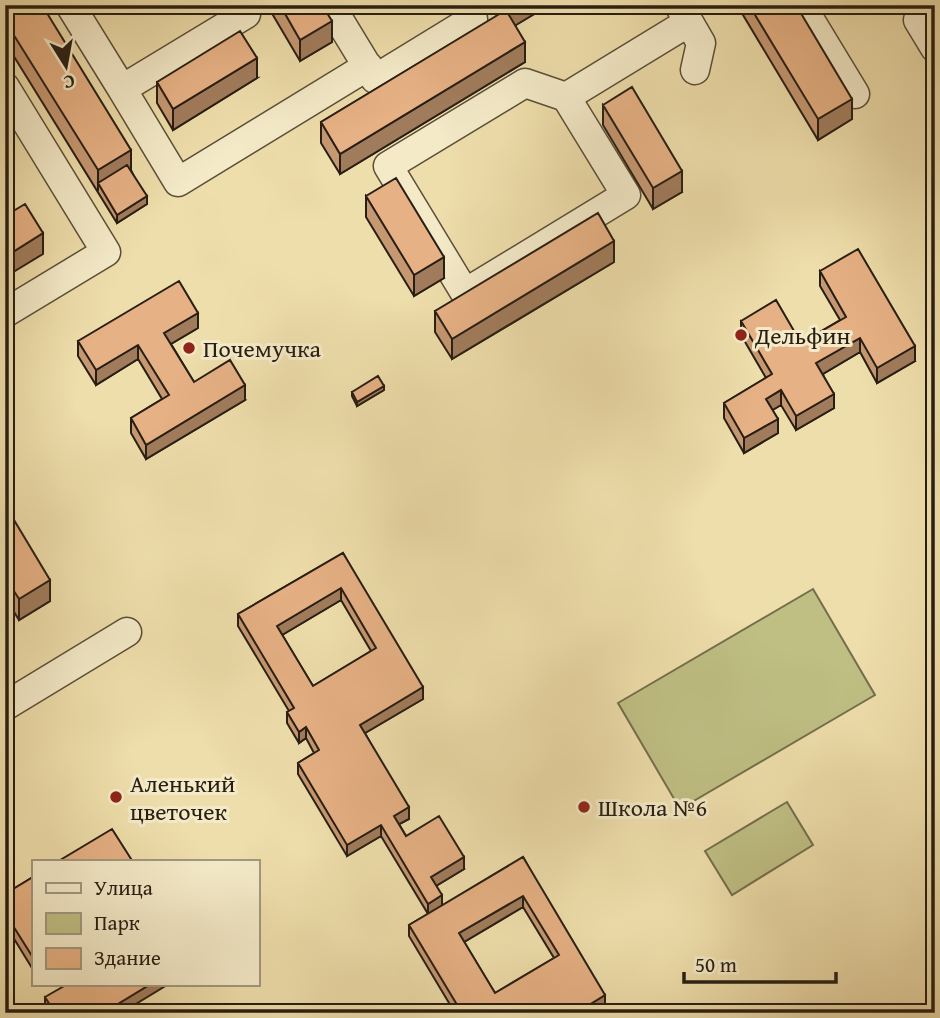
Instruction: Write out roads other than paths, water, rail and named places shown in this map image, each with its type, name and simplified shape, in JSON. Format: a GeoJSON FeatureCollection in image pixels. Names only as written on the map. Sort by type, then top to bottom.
{"type":"FeatureCollection","features":[{"type":"Feature","properties":{"kind":"lane"},"geometry":{"type":"LineString","coordinates":[[70,5],[178,182],[368,66]]}},
{"type":"Feature","properties":{"kind":"lane"},"geometry":{"type":"LineString","coordinates":[[122,89],[246,14],[240,5]]}},
{"type":"Feature","properties":{"kind":"lane"},"geometry":{"type":"LineString","coordinates":[[330,5],[375,79],[473,19],[464,5]]}},
{"type":"Feature","properties":{"kind":"lane"},"geometry":{"type":"LineString","coordinates":[[801,5],[855,94]]}},
{"type":"Feature","properties":{"kind":"lane"},"geometry":{"type":"LineString","coordinates":[[935,9],[918,20],[935,48]]}},
{"type":"Feature","properties":{"kind":"lane"},"geometry":{"type":"LineString","coordinates":[[566,97],[684,14],[701,43],[695,70]]}},
{"type":"Feature","properties":{"kind":"lane"},"geometry":{"type":"LineString","coordinates":[[525,83],[566,97],[626,195],[465,293],[388,166],[525,83]]}},
{"type":"Feature","properties":{"kind":"lane"},"geometry":{"type":"LineString","coordinates":[[5,87],[106,252],[5,313]]}},
{"type":"Feature","properties":{"kind":"lane"},"geometry":{"type":"LineString","coordinates":[[5,706],[127,632]]}},
{"type":"Feature","properties":{"kind":"place","name":"Дельфин"},"geometry":{"type":"Point","coordinates":[741,335]}},
{"type":"Feature","properties":{"kind":"place","name":"Почемучка"},"geometry":{"type":"Point","coordinates":[189,348]}},
{"type":"Feature","properties":{"kind":"place","name":"Аленький цветочек"},"geometry":{"type":"Point","coordinates":[116,797]}},
{"type":"Feature","properties":{"kind":"place","name":"Школа №6"},"geometry":{"type":"Point","coordinates":[584,807]}}]}
